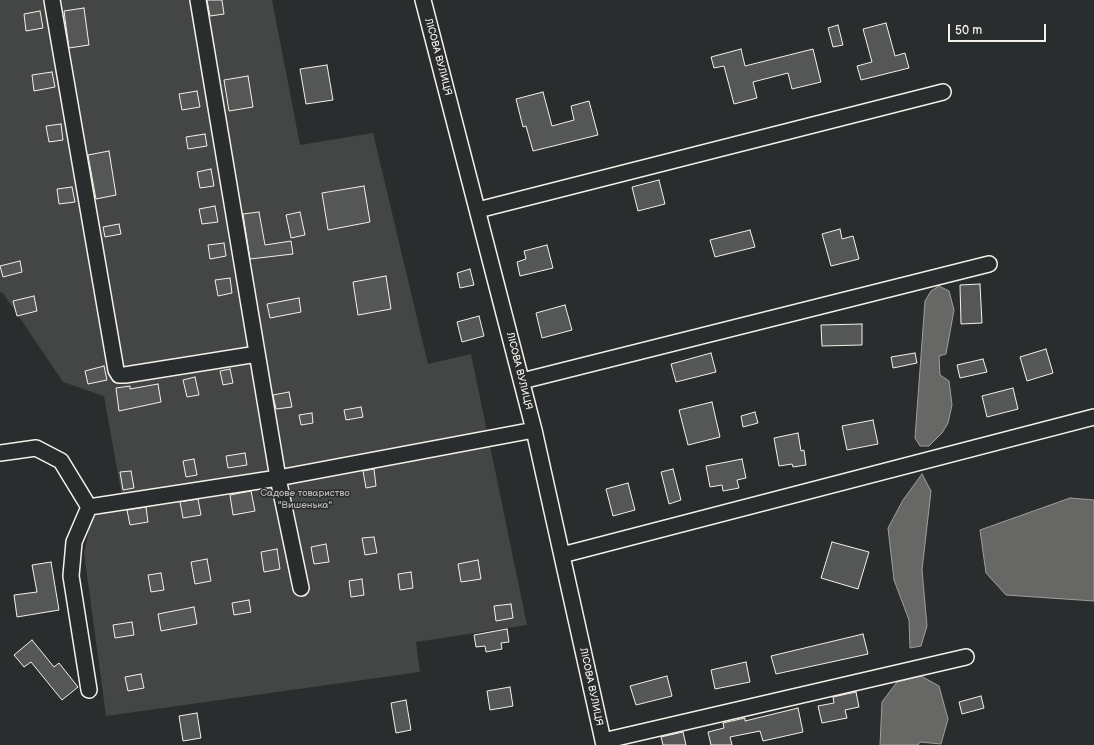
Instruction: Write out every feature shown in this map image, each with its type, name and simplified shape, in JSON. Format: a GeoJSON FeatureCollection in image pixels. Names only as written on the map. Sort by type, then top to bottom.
{"type":"FeatureCollection","features":[{"type":"Feature","properties":{"kind":"street"},"geometry":{"type":"LineString","coordinates":[[52,0],[116,370],[119,374],[126,375],[257,354]]}},
{"type":"Feature","properties":{"kind":"street"},"geometry":{"type":"LineString","coordinates":[[198,0],[278,478],[301,588]]}},
{"type":"Feature","properties":{"kind":"street","name":"ЛІСОВА ВУЛИЦЯ"},"geometry":{"type":"LineString","coordinates":[[423,0],[534,430],[603,743]]}},
{"type":"Feature","properties":{"kind":"street"},"geometry":{"type":"LineString","coordinates":[[478,210],[943,92]]}},
{"type":"Feature","properties":{"kind":"street"},"geometry":{"type":"LineString","coordinates":[[522,381],[989,264]]}},
{"type":"Feature","properties":{"kind":"street"},"geometry":{"type":"LineString","coordinates":[[562,555],[1094,417]]}},
{"type":"Feature","properties":{"kind":"street"},"geometry":{"type":"LineString","coordinates":[[89,507],[278,478],[534,430]]}},
{"type":"Feature","properties":{"kind":"street"},"geometry":{"type":"LineString","coordinates":[[0,453],[36,448],[61,461],[89,507]]}},
{"type":"Feature","properties":{"kind":"street"},"geometry":{"type":"LineString","coordinates":[[89,507],[74,542],[71,576],[89,690]]}},
{"type":"Feature","properties":{"kind":"street"},"geometry":{"type":"LineString","coordinates":[[603,743],[966,657]]}},
{"type":"Feature","properties":{"kind":"green space","name":"Садове товариство \"Вишенька\""},"geometry":{"type":"Polygon","coordinates":[[[0,0],[272,0],[300,145],[373,133],[428,364],[471,354],[527,625],[416,642],[420,672],[106,716],[84,553],[94,506],[123,502],[104,396],[63,382],[3,293],[0,292],[0,0]]]}},
{"type":"Feature","properties":{"kind":"shaded area"},"geometry":{"type":"Polygon","coordinates":[[[939,286],[949,291],[954,310],[946,354],[939,356],[940,375],[949,381],[952,405],[948,423],[942,433],[929,446],[920,446],[915,438],[925,301],[931,291],[939,286]]]}},
{"type":"Feature","properties":{"kind":"shaded area"},"geometry":{"type":"Polygon","coordinates":[[[922,474],[931,491],[922,570],[927,626],[921,646],[910,648],[909,620],[894,580],[888,528],[903,500],[922,474]]]}},
{"type":"Feature","properties":{"kind":"shaded area"},"geometry":{"type":"Polygon","coordinates":[[[1070,498],[1094,500],[1094,601],[1006,595],[986,573],[980,530],[1070,498]]]}},
{"type":"Feature","properties":{"kind":"shaded area"},"geometry":{"type":"Polygon","coordinates":[[[921,676],[939,686],[948,719],[941,744],[920,742],[918,745],[880,745],[882,702],[897,682],[921,676]]]}},
{"type":"Feature","properties":{"kind":"building"},"geometry":{"type":"Polygon","coordinates":[[[207,0],[222,0],[224,14],[210,16],[207,0]]]}},
{"type":"Feature","properties":{"kind":"building"},"geometry":{"type":"Polygon","coordinates":[[[84,8],[89,45],[69,48],[64,11],[84,8]]]}},
{"type":"Feature","properties":{"kind":"building"},"geometry":{"type":"Polygon","coordinates":[[[40,11],[43,28],[26,31],[24,14],[40,11]]]}},
{"type":"Feature","properties":{"kind":"building"},"geometry":{"type":"Polygon","coordinates":[[[886,23],[895,56],[905,53],[909,68],[861,80],[857,66],[872,62],[863,29],[886,23]]]}},
{"type":"Feature","properties":{"kind":"building"},"geometry":{"type":"Polygon","coordinates":[[[838,25],[843,45],[833,47],[828,28],[838,25]]]}},
{"type":"Feature","properties":{"kind":"building"},"geometry":{"type":"Polygon","coordinates":[[[741,49],[745,66],[813,49],[821,82],[792,89],[788,73],[753,82],[757,98],[734,104],[724,66],[714,68],[711,57],[741,49]]]}},
{"type":"Feature","properties":{"kind":"building"},"geometry":{"type":"Polygon","coordinates":[[[327,65],[333,100],[306,104],[300,69],[327,65]]]}},
{"type":"Feature","properties":{"kind":"building"},"geometry":{"type":"Polygon","coordinates":[[[52,72],[55,87],[34,91],[32,75],[52,72]]]}},
{"type":"Feature","properties":{"kind":"building"},"geometry":{"type":"Polygon","coordinates":[[[248,76],[253,107],[229,111],[224,80],[248,76]]]}},
{"type":"Feature","properties":{"kind":"building"},"geometry":{"type":"Polygon","coordinates":[[[197,91],[200,107],[182,110],[179,94],[197,91]]]}},
{"type":"Feature","properties":{"kind":"building"},"geometry":{"type":"Polygon","coordinates":[[[543,92],[552,126],[574,120],[571,106],[589,101],[598,135],[533,151],[526,126],[523,127],[516,99],[543,92]]]}},
{"type":"Feature","properties":{"kind":"building"},"geometry":{"type":"Polygon","coordinates":[[[61,124],[63,140],[49,142],[46,126],[61,124]]]}},
{"type":"Feature","properties":{"kind":"building"},"geometry":{"type":"Polygon","coordinates":[[[205,134],[207,146],[188,149],[186,137],[205,134]]]}},
{"type":"Feature","properties":{"kind":"building"},"geometry":{"type":"Polygon","coordinates":[[[109,151],[116,195],[96,199],[88,155],[109,151]]]}},
{"type":"Feature","properties":{"kind":"building"},"geometry":{"type":"Polygon","coordinates":[[[211,169],[214,186],[200,188],[197,172],[211,169]]]}},
{"type":"Feature","properties":{"kind":"building"},"geometry":{"type":"Polygon","coordinates":[[[659,180],[665,204],[638,211],[632,187],[659,180]]]}},
{"type":"Feature","properties":{"kind":"building"},"geometry":{"type":"Polygon","coordinates":[[[364,186],[370,222],[328,230],[322,193],[364,186]]]}},
{"type":"Feature","properties":{"kind":"building"},"geometry":{"type":"Polygon","coordinates":[[[72,187],[75,202],[59,204],[57,189],[72,187]]]}},
{"type":"Feature","properties":{"kind":"building"},"geometry":{"type":"Polygon","coordinates":[[[215,206],[218,222],[202,224],[199,209],[215,206]]]}},
{"type":"Feature","properties":{"kind":"building"},"geometry":{"type":"Polygon","coordinates":[[[259,212],[265,245],[291,241],[293,254],[250,259],[243,214],[259,212]]]}},
{"type":"Feature","properties":{"kind":"building"},"geometry":{"type":"Polygon","coordinates":[[[300,212],[305,235],[291,238],[286,215],[300,212]]]}},
{"type":"Feature","properties":{"kind":"building"},"geometry":{"type":"Polygon","coordinates":[[[119,224],[121,234],[105,237],[103,227],[119,224]]]}},
{"type":"Feature","properties":{"kind":"building"},"geometry":{"type":"Polygon","coordinates":[[[840,229],[842,239],[853,236],[859,259],[831,266],[822,234],[840,229]]]}},
{"type":"Feature","properties":{"kind":"building"},"geometry":{"type":"Polygon","coordinates":[[[750,230],[755,247],[715,257],[710,240],[750,230]]]}},
{"type":"Feature","properties":{"kind":"building"},"geometry":{"type":"Polygon","coordinates":[[[224,243],[226,256],[210,259],[208,245],[224,243]]]}},
{"type":"Feature","properties":{"kind":"building"},"geometry":{"type":"Polygon","coordinates":[[[547,245],[553,268],[520,276],[517,262],[526,259],[524,251],[547,245]]]}},
{"type":"Feature","properties":{"kind":"building"},"geometry":{"type":"Polygon","coordinates":[[[20,261],[22,272],[3,277],[0,266],[20,261]]]}},
{"type":"Feature","properties":{"kind":"building"},"geometry":{"type":"Polygon","coordinates":[[[470,269],[474,285],[460,288],[457,273],[470,269]]]}},
{"type":"Feature","properties":{"kind":"building"},"geometry":{"type":"Polygon","coordinates":[[[386,276],[391,309],[358,315],[353,282],[386,276]]]}},
{"type":"Feature","properties":{"kind":"building"},"geometry":{"type":"Polygon","coordinates":[[[230,278],[232,293],[218,296],[215,280],[230,278]]]}},
{"type":"Feature","properties":{"kind":"building"},"geometry":{"type":"Polygon","coordinates":[[[980,284],[982,323],[961,324],[960,285],[980,284]]]}},
{"type":"Feature","properties":{"kind":"building"},"geometry":{"type":"Polygon","coordinates":[[[34,296],[37,311],[17,316],[13,301],[34,296]]]}},
{"type":"Feature","properties":{"kind":"building"},"geometry":{"type":"Polygon","coordinates":[[[299,298],[301,312],[270,318],[267,304],[299,298]]]}},
{"type":"Feature","properties":{"kind":"building"},"geometry":{"type":"Polygon","coordinates":[[[565,305],[572,330],[542,338],[536,313],[565,305]]]}},
{"type":"Feature","properties":{"kind":"building"},"geometry":{"type":"Polygon","coordinates":[[[479,316],[484,336],[462,342],[457,322],[479,316]]]}},
{"type":"Feature","properties":{"kind":"building"},"geometry":{"type":"Polygon","coordinates":[[[862,324],[862,345],[822,346],[821,325],[862,324]]]}},
{"type":"Feature","properties":{"kind":"building"},"geometry":{"type":"Polygon","coordinates":[[[1046,349],[1053,373],[1027,381],[1020,357],[1046,349]]]}},
{"type":"Feature","properties":{"kind":"building"},"geometry":{"type":"Polygon","coordinates":[[[711,353],[716,372],[676,382],[671,364],[711,353]]]}},
{"type":"Feature","properties":{"kind":"building"},"geometry":{"type":"Polygon","coordinates":[[[915,353],[917,363],[893,368],[891,357],[915,353]]]}},
{"type":"Feature","properties":{"kind":"building"},"geometry":{"type":"Polygon","coordinates":[[[983,359],[987,372],[960,378],[957,365],[983,359]]]}},
{"type":"Feature","properties":{"kind":"building"},"geometry":{"type":"Polygon","coordinates":[[[104,366],[107,380],[88,384],[85,371],[104,366]]]}},
{"type":"Feature","properties":{"kind":"building"},"geometry":{"type":"Polygon","coordinates":[[[230,369],[233,383],[223,385],[220,371],[230,369]]]}},
{"type":"Feature","properties":{"kind":"building"},"geometry":{"type":"Polygon","coordinates":[[[195,377],[199,395],[187,397],[183,380],[195,377]]]}},
{"type":"Feature","properties":{"kind":"building"},"geometry":{"type":"Polygon","coordinates":[[[158,384],[161,402],[119,411],[116,388],[130,386],[130,389],[158,384]]]}},
{"type":"Feature","properties":{"kind":"building"},"geometry":{"type":"Polygon","coordinates":[[[1013,388],[1018,409],[987,417],[982,396],[1013,388]]]}},
{"type":"Feature","properties":{"kind":"building"},"geometry":{"type":"Polygon","coordinates":[[[289,392],[292,407],[276,409],[273,395],[289,392]]]}},
{"type":"Feature","properties":{"kind":"building"},"geometry":{"type":"Polygon","coordinates":[[[712,402],[720,437],[688,445],[679,410],[712,402]]]}},
{"type":"Feature","properties":{"kind":"building"},"geometry":{"type":"Polygon","coordinates":[[[361,407],[363,417],[346,420],[344,410],[361,407]]]}},
{"type":"Feature","properties":{"kind":"building"},"geometry":{"type":"Polygon","coordinates":[[[755,412],[758,423],[743,427],[741,416],[755,412]]]}},
{"type":"Feature","properties":{"kind":"building"},"geometry":{"type":"Polygon","coordinates":[[[312,413],[313,423],[301,425],[299,415],[312,413]]]}},
{"type":"Feature","properties":{"kind":"building"},"geometry":{"type":"Polygon","coordinates":[[[873,420],[878,444],[847,450],[842,426],[873,420]]]}},
{"type":"Feature","properties":{"kind":"building"},"geometry":{"type":"Polygon","coordinates":[[[798,433],[801,451],[804,450],[806,465],[793,467],[792,464],[779,466],[774,438],[798,433]]]}},
{"type":"Feature","properties":{"kind":"building"},"geometry":{"type":"Polygon","coordinates":[[[245,453],[247,465],[228,468],[226,456],[245,453]]]}},
{"type":"Feature","properties":{"kind":"building"},"geometry":{"type":"Polygon","coordinates":[[[194,459],[197,475],[186,477],[183,461],[194,459]]]}},
{"type":"Feature","properties":{"kind":"building"},"geometry":{"type":"Polygon","coordinates":[[[742,459],[746,478],[737,480],[739,488],[723,491],[722,485],[710,487],[706,466],[742,459]]]}},
{"type":"Feature","properties":{"kind":"building"},"geometry":{"type":"Polygon","coordinates":[[[374,469],[376,486],[366,488],[363,471],[374,469]]]}},
{"type":"Feature","properties":{"kind":"building"},"geometry":{"type":"Polygon","coordinates":[[[673,469],[681,500],[669,504],[661,472],[673,469]]]}},
{"type":"Feature","properties":{"kind":"building"},"geometry":{"type":"Polygon","coordinates":[[[131,471],[134,488],[123,490],[120,472],[131,471]]]}},
{"type":"Feature","properties":{"kind":"building"},"geometry":{"type":"Polygon","coordinates":[[[628,483],[635,510],[613,516],[606,489],[628,483]]]}},
{"type":"Feature","properties":{"kind":"building"},"geometry":{"type":"Polygon","coordinates":[[[251,491],[255,511],[233,515],[230,495],[251,491]]]}},
{"type":"Feature","properties":{"kind":"building"},"geometry":{"type":"Polygon","coordinates":[[[198,499],[201,515],[183,518],[180,502],[198,499]]]}},
{"type":"Feature","properties":{"kind":"building"},"geometry":{"type":"Polygon","coordinates":[[[146,507],[148,522],[130,525],[127,510],[146,507]]]}},
{"type":"Feature","properties":{"kind":"building"},"geometry":{"type":"Polygon","coordinates":[[[374,537],[377,553],[365,555],[362,538],[374,537]]]}},
{"type":"Feature","properties":{"kind":"building"},"geometry":{"type":"Polygon","coordinates":[[[832,542],[869,552],[858,589],[821,578],[832,542]]]}},
{"type":"Feature","properties":{"kind":"building"},"geometry":{"type":"Polygon","coordinates":[[[326,544],[329,562],[314,564],[311,547],[326,544]]]}},
{"type":"Feature","properties":{"kind":"building"},"geometry":{"type":"Polygon","coordinates":[[[277,549],[280,569],[264,572],[261,552],[277,549]]]}},
{"type":"Feature","properties":{"kind":"building"},"geometry":{"type":"Polygon","coordinates":[[[207,559],[211,581],[195,584],[191,562],[207,559]]]}},
{"type":"Feature","properties":{"kind":"building"},"geometry":{"type":"Polygon","coordinates":[[[478,560],[481,579],[461,582],[458,564],[478,560]]]}},
{"type":"Feature","properties":{"kind":"building"},"geometry":{"type":"Polygon","coordinates":[[[51,562],[59,610],[17,617],[14,595],[37,592],[32,565],[51,562]]]}},
{"type":"Feature","properties":{"kind":"building"},"geometry":{"type":"Polygon","coordinates":[[[411,572],[413,588],[400,590],[398,574],[411,572]]]}},
{"type":"Feature","properties":{"kind":"building"},"geometry":{"type":"Polygon","coordinates":[[[161,573],[164,590],[151,592],[148,575],[161,573]]]}},
{"type":"Feature","properties":{"kind":"building"},"geometry":{"type":"Polygon","coordinates":[[[362,579],[364,595],[351,597],[349,581],[362,579]]]}},
{"type":"Feature","properties":{"kind":"building"},"geometry":{"type":"Polygon","coordinates":[[[249,600],[251,612],[234,615],[232,603],[249,600]]]}},
{"type":"Feature","properties":{"kind":"building"},"geometry":{"type":"Polygon","coordinates":[[[511,604],[513,618],[496,621],[494,606],[511,604]]]}},
{"type":"Feature","properties":{"kind":"building"},"geometry":{"type":"Polygon","coordinates":[[[194,607],[197,624],[161,631],[158,614],[194,607]]]}},
{"type":"Feature","properties":{"kind":"building"},"geometry":{"type":"Polygon","coordinates":[[[132,622],[134,635],[115,638],[113,625],[132,622]]]}},
{"type":"Feature","properties":{"kind":"building"},"geometry":{"type":"Polygon","coordinates":[[[507,629],[509,642],[501,643],[502,649],[486,652],[485,646],[476,647],[474,635],[507,629]]]}},
{"type":"Feature","properties":{"kind":"building"},"geometry":{"type":"Polygon","coordinates":[[[863,634],[868,654],[776,674],[771,656],[863,634]]]}},
{"type":"Feature","properties":{"kind":"building"},"geometry":{"type":"Polygon","coordinates":[[[32,640],[54,667],[59,663],[78,687],[62,700],[31,662],[24,667],[14,655],[32,640]]]}},
{"type":"Feature","properties":{"kind":"building"},"geometry":{"type":"Polygon","coordinates":[[[746,662],[750,682],[715,689],[711,670],[746,662]]]}},
{"type":"Feature","properties":{"kind":"building"},"geometry":{"type":"Polygon","coordinates":[[[141,674],[144,688],[128,691],[125,677],[141,674]]]}},
{"type":"Feature","properties":{"kind":"building"},"geometry":{"type":"Polygon","coordinates":[[[667,676],[672,696],[636,705],[630,686],[667,676]]]}},
{"type":"Feature","properties":{"kind":"building"},"geometry":{"type":"Polygon","coordinates":[[[510,687],[513,706],[490,710],[487,691],[510,687]]]}},
{"type":"Feature","properties":{"kind":"building"},"geometry":{"type":"Polygon","coordinates":[[[856,692],[859,707],[845,710],[847,718],[822,723],[818,706],[834,703],[833,697],[856,692]]]}},
{"type":"Feature","properties":{"kind":"building"},"geometry":{"type":"Polygon","coordinates":[[[981,696],[984,708],[962,714],[959,702],[981,696]]]}},
{"type":"Feature","properties":{"kind":"building"},"geometry":{"type":"Polygon","coordinates":[[[406,700],[411,730],[396,733],[391,703],[406,700]]]}},
{"type":"Feature","properties":{"kind":"building"},"geometry":{"type":"Polygon","coordinates":[[[798,708],[803,732],[763,741],[760,731],[730,737],[732,745],[711,745],[708,732],[724,728],[723,723],[745,718],[745,721],[798,708]]]}},
{"type":"Feature","properties":{"kind":"building"},"geometry":{"type":"Polygon","coordinates":[[[197,713],[201,738],[183,741],[179,716],[197,713]]]}},
{"type":"Feature","properties":{"kind":"building"},"geometry":{"type":"Polygon","coordinates":[[[683,732],[686,745],[663,745],[661,737],[683,732]]]}}]}
